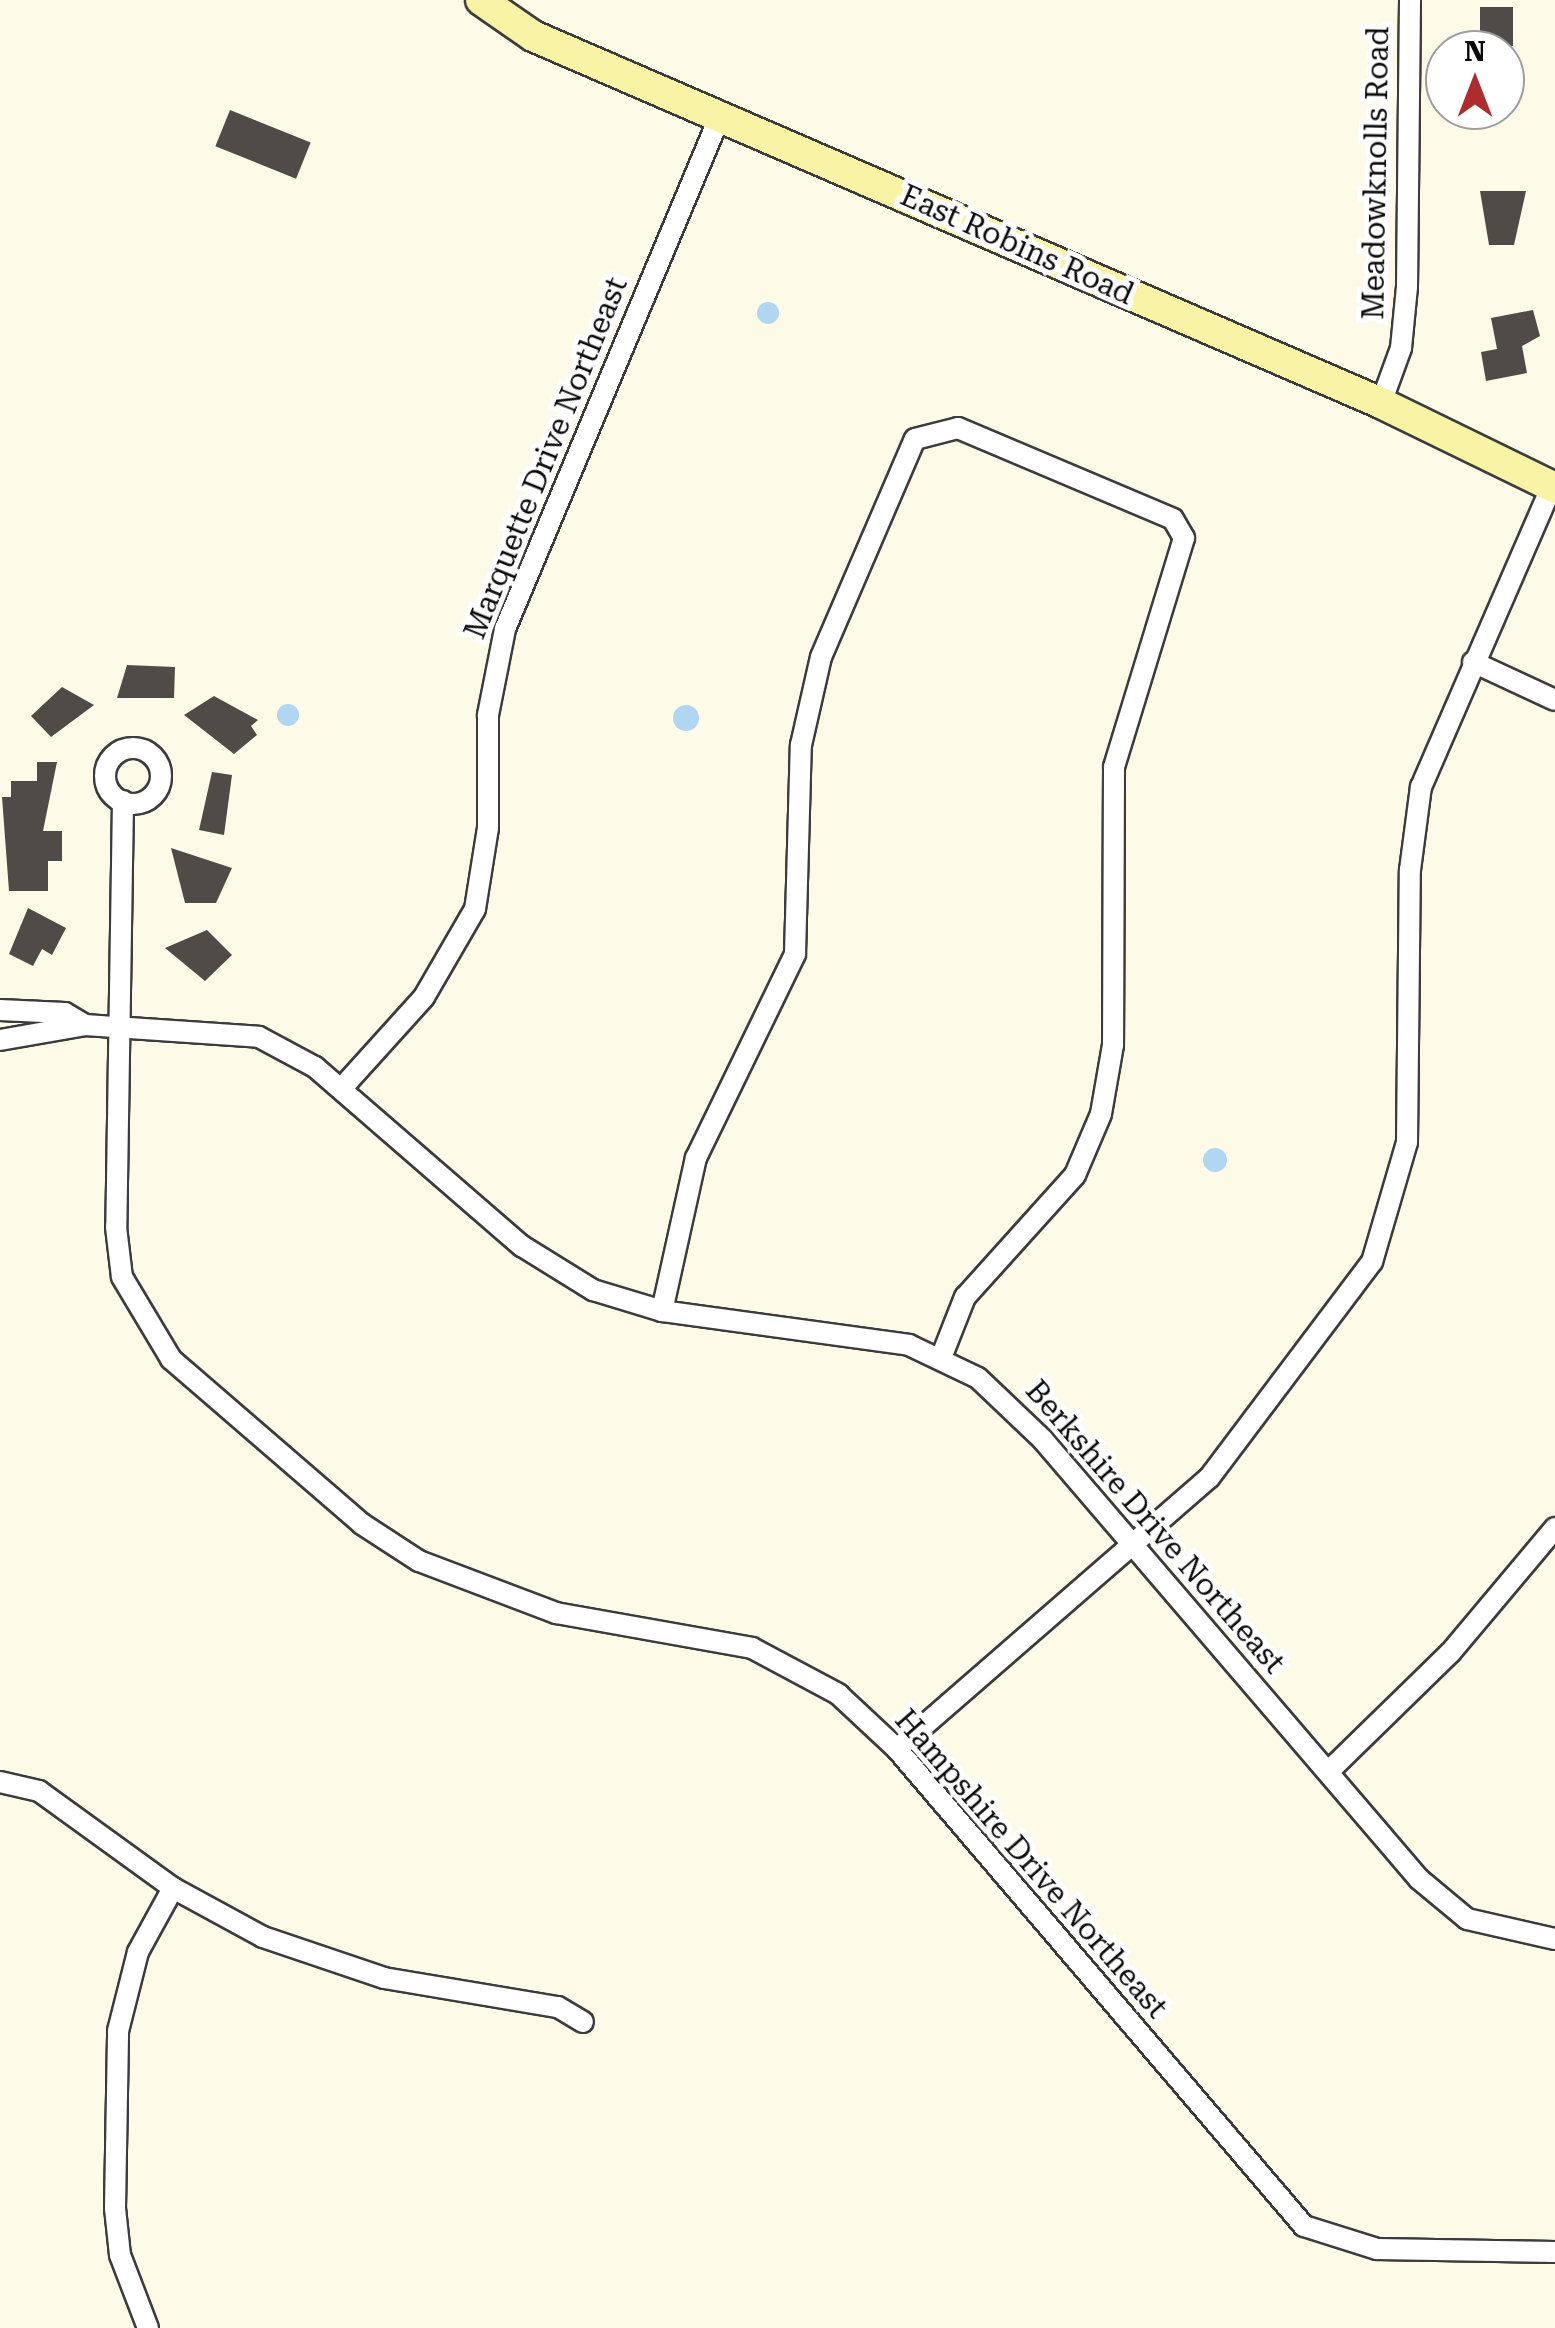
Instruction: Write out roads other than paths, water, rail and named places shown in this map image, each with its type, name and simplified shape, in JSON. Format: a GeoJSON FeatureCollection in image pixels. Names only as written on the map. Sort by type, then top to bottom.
{"type":"FeatureCollection","features":[{"type":"Feature","properties":{"kind":"street","name":"East Robins Road"},"geometry":{"type":"LineString","coordinates":[[480,0],[533,36],[1380,403],[1553,487]]}},
{"type":"Feature","properties":{"kind":"street","name":"Meadowknolls Road"},"geometry":{"type":"LineString","coordinates":[[1380,403],[1401,348],[1407,287],[1410,0]]}},
{"type":"Feature","properties":{"kind":"street","name":"Marquette Drive Northeast"},"geometry":{"type":"LineString","coordinates":[[341,1089],[424,997],[475,910],[488,828],[488,714],[505,629],[720,116]]}},
{"type":"Feature","properties":{"kind":"street"},"geometry":{"type":"LineString","coordinates":[[662,1312],[696,1158],[795,954],[810,696],[915,440],[958,428],[1173,520],[1184,558],[1118,739],[1113,1045],[1102,1114],[1075,1175],[965,1297],[941,1358]]}},
{"type":"Feature","properties":{"kind":"street"},"geometry":{"type":"LineString","coordinates":[[898,1749],[1134,1547],[1276,1400],[1389,1224],[1407,1142],[1414,827],[1436,742],[1553,487]]}},
{"type":"Feature","properties":{"kind":"street"},"geometry":{"type":"LineString","coordinates":[[1473,662],[1555,700]]}},
{"type":"Feature","properties":{"kind":"street","name":"Hampshire Drive Northeast"},"geometry":{"type":"LineString","coordinates":[[123,801],[118,1025],[122,1276],[172,1359],[362,1524],[418,1560],[556,1612],[752,1648],[838,1694],[898,1749],[1304,2226],[1378,2249],[1555,2252]]}},
{"type":"Feature","properties":{"kind":"street"},"geometry":{"type":"LineString","coordinates":[[0,1010],[66,1013],[85,1025]]}},
{"type":"Feature","properties":{"kind":"street","name":"Berkshire Drive Northeast"},"geometry":{"type":"LineString","coordinates":[[0,1040],[85,1025],[259,1037],[341,1089],[557,1272],[662,1312],[861,1337],[941,1358],[1011,1404],[1419,1879],[1466,1920],[1555,1939]]}},
{"type":"Feature","properties":{"kind":"street"},"geometry":{"type":"LineString","coordinates":[[1329,1771],[1451,1652],[1555,1528]]}},
{"type":"Feature","properties":{"kind":"street"},"geometry":{"type":"LineString","coordinates":[[0,1782],[40,1791],[172,1888],[329,1962],[558,2007],[583,2022]]}},
{"type":"Feature","properties":{"kind":"street"},"geometry":{"type":"LineString","coordinates":[[148,2328],[120,2255],[115,2208],[118,2032],[138,1952],[172,1888]]}},
{"type":"Feature","properties":{"kind":"water"},"geometry":{"type":"Polygon","coordinates":[[[768,302],[776,305],[776,321],[768,324],[760,321],[757,313],[760,305],[768,302]]]}},
{"type":"Feature","properties":{"kind":"water"},"geometry":{"type":"Polygon","coordinates":[[[288,704],[296,707],[296,723],[288,726],[280,723],[277,715],[280,707],[288,704]]]}},
{"type":"Feature","properties":{"kind":"water"},"geometry":{"type":"Polygon","coordinates":[[[686,705],[695,709],[699,718],[695,727],[686,731],[677,727],[673,718],[677,709],[686,705]]]}},
{"type":"Feature","properties":{"kind":"water"},"geometry":{"type":"Polygon","coordinates":[[[1215,1148],[1224,1151],[1224,1169],[1215,1172],[1206,1169],[1203,1160],[1206,1151],[1215,1148]]]}}]}
